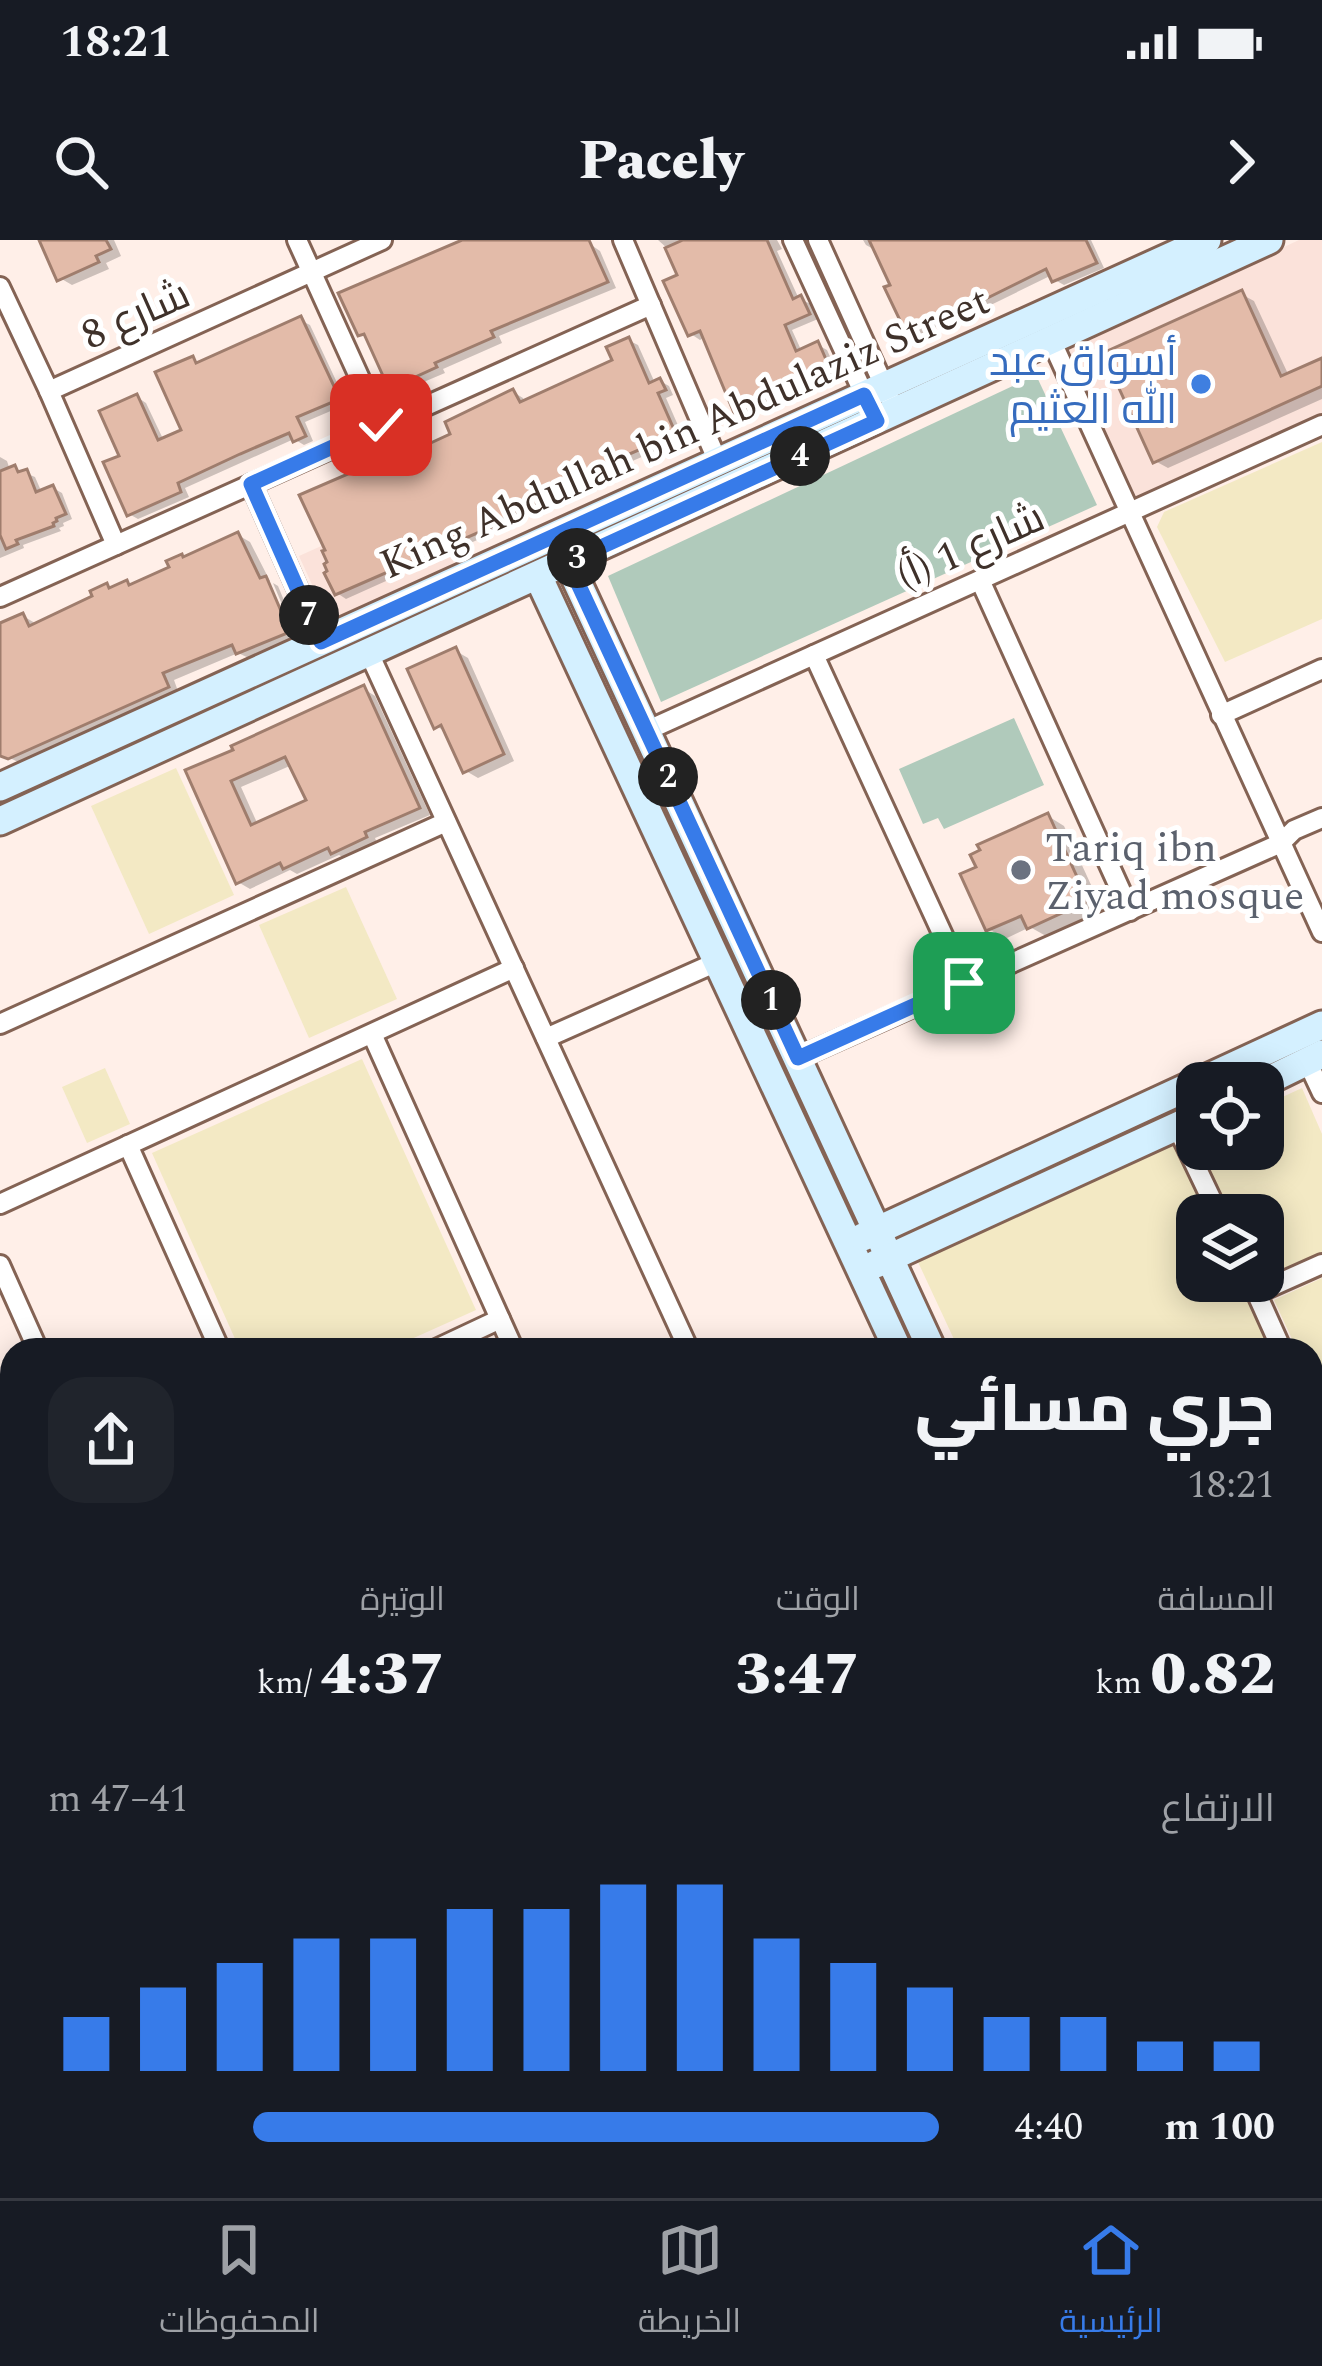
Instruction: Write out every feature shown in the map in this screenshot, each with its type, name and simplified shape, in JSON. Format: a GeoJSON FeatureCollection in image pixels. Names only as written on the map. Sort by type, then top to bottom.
{"type":"FeatureCollection","features":[{"type":"Feature","properties":{"kind":"main road","name":"King Abdullah bin Abdulaziz Street"},"geometry":{"type":"LineString","coordinates":[[0,821],[568,562],[1207,240]]}},
{"type":"Feature","properties":{"kind":"main road","name":"King Abdullah bin Abdulaziz Street"},"geometry":{"type":"LineString","coordinates":[[0,787],[718,462],[1052,342],[1269,240]]}},
{"type":"Feature","properties":{"kind":"main road"},"geometry":{"type":"LineString","coordinates":[[568,562],[927,1338]]}},
{"type":"Feature","properties":{"kind":"main road"},"geometry":{"type":"LineString","coordinates":[[538,576],[892,1338]]}},
{"type":"Feature","properties":{"kind":"main road"},"geometry":{"type":"LineString","coordinates":[[848,1244],[1322,1025]]}},
{"type":"Feature","properties":{"kind":"main road"},"geometry":{"type":"LineString","coordinates":[[1284,1072],[1315,1057]]}},
{"type":"Feature","properties":{"kind":"main road"},"geometry":{"type":"LineString","coordinates":[[861,1271],[1176,1127]]}},
{"type":"Feature","properties":{"kind":"street"},"geometry":{"type":"LineString","coordinates":[[297,240],[381,425]]}},
{"type":"Feature","properties":{"kind":"street","name":"شارع 8"},"geometry":{"type":"LineString","coordinates":[[49,391],[382,240]]}},
{"type":"Feature","properties":{"kind":"street"},"geometry":{"type":"LineString","coordinates":[[623,240],[718,462]]}},
{"type":"Feature","properties":{"kind":"street"},"geometry":{"type":"LineString","coordinates":[[794,240],[880,404]]}},
{"type":"Feature","properties":{"kind":"street"},"geometry":{"type":"LineString","coordinates":[[818,240],[880,404]]}},
{"type":"Feature","properties":{"kind":"street"},"geometry":{"type":"LineString","coordinates":[[0,287],[116,545]]}},
{"type":"Feature","properties":{"kind":"street"},"geometry":{"type":"LineString","coordinates":[[0,597],[651,304]]}},
{"type":"Feature","properties":{"kind":"street"},"geometry":{"type":"LineString","coordinates":[[1052,342],[1322,932]]}},
{"type":"Feature","properties":{"kind":"street","name":"شارع 1 (أ)"},"geometry":{"type":"LineString","coordinates":[[646,731],[1322,424]]}},
{"type":"Feature","properties":{"kind":"street"},"geometry":{"type":"LineString","coordinates":[[251,484],[321,642]]}},
{"type":"Feature","properties":{"kind":"street"},"geometry":{"type":"LineString","coordinates":[[980,580],[1130,911]]}},
{"type":"Feature","properties":{"kind":"street"},"geometry":{"type":"LineString","coordinates":[[369,653],[684,1338]]}},
{"type":"Feature","properties":{"kind":"street"},"geometry":{"type":"LineString","coordinates":[[814,655],[964,983]]}},
{"type":"Feature","properties":{"kind":"street"},"geometry":{"type":"LineString","coordinates":[[1222,716],[1322,669]]}},
{"type":"Feature","properties":{"kind":"street"},"geometry":{"type":"LineString","coordinates":[[798,1058],[1281,843],[1294,830],[1322,818]]}},
{"type":"Feature","properties":{"kind":"street"},"geometry":{"type":"LineString","coordinates":[[0,1024],[446,821]]}},
{"type":"Feature","properties":{"kind":"street"},"geometry":{"type":"LineString","coordinates":[[546,1038],[718,962]]}},
{"type":"Feature","properties":{"kind":"street"},"geometry":{"type":"LineString","coordinates":[[0,1204],[514,968]]}},
{"type":"Feature","properties":{"kind":"street"},"geometry":{"type":"LineString","coordinates":[[372,1034],[509,1338]]}},
{"type":"Feature","properties":{"kind":"street"},"geometry":{"type":"LineString","coordinates":[[1315,1057],[1322,1093]]}},
{"type":"Feature","properties":{"kind":"street"},"geometry":{"type":"LineString","coordinates":[[128,1145],[215,1338]]}},
{"type":"Feature","properties":{"kind":"street"},"geometry":{"type":"LineString","coordinates":[[1284,1277],[1322,1264]]}},
{"type":"Feature","properties":{"kind":"street"},"geometry":{"type":"LineString","coordinates":[[0,1265],[33,1338]]}},
{"type":"Feature","properties":{"kind":"street"},"geometry":{"type":"LineString","coordinates":[[1261,1302],[1277,1338]]}},
{"type":"Feature","properties":{"kind":"street"},"geometry":{"type":"LineString","coordinates":[[460,1338],[500,1319]]}},
{"type":"Feature","properties":{"kind":"shaded area"},"geometry":{"type":"Polygon","coordinates":[[[1299,240],[1322,240],[1322,434],[1145,516],[1067,347],[1299,240]]]}},
{"type":"Feature","properties":{"kind":"shaded area"},"geometry":{"type":"Polygon","coordinates":[[[426,499],[456,568],[330,624],[299,556],[426,499]]]}},
{"type":"Feature","properties":{"kind":"green space"},"geometry":{"type":"Polygon","coordinates":[[[1036,375],[1097,505],[661,702],[608,576],[1036,375]]]}},
{"type":"Feature","properties":{"kind":"green space"},"geometry":{"type":"Polygon","coordinates":[[[1014,718],[1044,785],[944,829],[938,818],[923,824],[899,769],[1014,718]]]}},
{"type":"Feature","properties":{"kind":"sand"},"geometry":{"type":"Polygon","coordinates":[[[1322,442],[1322,619],[1225,662],[1157,527],[1164,512],[1322,442]]]}},
{"type":"Feature","properties":{"kind":"sand"},"geometry":{"type":"Polygon","coordinates":[[[176,768],[234,895],[149,934],[91,806],[176,768]]]}},
{"type":"Feature","properties":{"kind":"sand"},"geometry":{"type":"Polygon","coordinates":[[[346,887],[397,999],[309,1038],[259,925],[346,887]]]}},
{"type":"Feature","properties":{"kind":"sand"},"geometry":{"type":"Polygon","coordinates":[[[362,1059],[476,1310],[414,1338],[235,1338],[152,1153],[362,1059]]]}},
{"type":"Feature","properties":{"kind":"sand"},"geometry":{"type":"Polygon","coordinates":[[[105,1068],[130,1124],[87,1143],[62,1087],[105,1068]]]}},
{"type":"Feature","properties":{"kind":"sand"},"geometry":{"type":"Polygon","coordinates":[[[1302,1088],[1322,1134],[1322,1257],[1284,1274],[1284,1194],[1219,1194],[1209,1170],[1284,1170],[1284,1096],[1302,1088]]]}},
{"type":"Feature","properties":{"kind":"sand"},"geometry":{"type":"Polygon","coordinates":[[[1176,1143],[1176,1170],[1189,1170],[1200,1194],[1176,1194],[1176,1302],[1251,1302],[1267,1338],[953,1338],[918,1262],[1176,1143]]]}},
{"type":"Feature","properties":{"kind":"sand"},"geometry":{"type":"Polygon","coordinates":[[[1322,1278],[1322,1338],[1291,1338],[1275,1302],[1284,1302],[1284,1295],[1322,1278]]]}},
{"type":"Feature","properties":{"kind":"building"},"geometry":{"type":"Polygon","coordinates":[[[39,240],[106,240],[111,249],[96,256],[99,262],[57,281],[39,240]]]}},
{"type":"Feature","properties":{"kind":"building"},"geometry":{"type":"Polygon","coordinates":[[[462,240],[589,240],[608,282],[491,331],[494,337],[389,389],[364,334],[358,336],[338,293],[462,240]]]}},
{"type":"Feature","properties":{"kind":"building"},"geometry":{"type":"Polygon","coordinates":[[[683,240],[767,240],[793,299],[801,295],[810,314],[785,325],[796,351],[818,341],[831,371],[734,413],[700,331],[688,336],[663,281],[677,275],[665,248],[683,240]]]}},
{"type":"Feature","properties":{"kind":"building"},"geometry":{"type":"Polygon","coordinates":[[[869,240],[1086,240],[1097,263],[1052,282],[1046,269],[906,333],[869,240]]]}},
{"type":"Feature","properties":{"kind":"building","name":"أسواق عبد الله العثيم"},"geometry":{"type":"Polygon","coordinates":[[[1242,290],[1281,376],[1322,358],[1322,386],[1153,463],[1103,353],[1242,290]]]}},
{"type":"Feature","properties":{"kind":"building"},"geometry":{"type":"Polygon","coordinates":[[[301,316],[340,399],[297,417],[306,436],[293,442],[289,433],[240,454],[178,483],[181,492],[127,516],[103,462],[119,456],[99,411],[137,394],[158,440],[181,430],[155,372],[193,356],[196,363],[301,316]]]}},
{"type":"Feature","properties":{"kind":"building"},"geometry":{"type":"Polygon","coordinates":[[[629,337],[649,383],[660,378],[666,390],[658,393],[676,434],[555,486],[559,495],[505,521],[335,595],[324,573],[325,550],[299,495],[450,434],[445,422],[513,389],[520,402],[612,360],[606,347],[629,337]]]}},
{"type":"Feature","properties":{"kind":"building"},"geometry":{"type":"Polygon","coordinates":[[[15,465],[18,472],[27,469],[36,492],[53,485],[66,514],[56,518],[54,526],[16,540],[18,544],[6,549],[0,535],[0,471],[15,465]]]}},
{"type":"Feature","properties":{"kind":"building"},"geometry":{"type":"Polygon","coordinates":[[[238,532],[260,578],[266,576],[290,632],[236,654],[232,645],[163,673],[169,687],[8,759],[0,756],[0,623],[23,613],[29,626],[92,596],[90,591],[107,583],[109,588],[127,580],[129,585],[169,567],[166,561],[238,532]]]}},
{"type":"Feature","properties":{"kind":"building"},"geometry":{"type":"Polygon","coordinates":[[[456,647],[504,754],[463,773],[441,725],[434,729],[407,669],[456,647]]]}},
{"type":"Feature","properties":{"kind":"building"},"geometry":{"type":"Polygon","coordinates":[[[364,685],[420,808],[365,832],[367,837],[331,854],[328,848],[283,869],[280,863],[236,884],[185,770],[233,750],[231,746],[364,685]],[[285,757],[231,781],[251,825],[306,800],[285,757]]]}},
{"type":"Feature","properties":{"kind":"building","name":"Tariq ibn Ziyad mosque"},"geometry":{"type":"Polygon","coordinates":[[[1048,813],[1088,901],[1027,929],[1021,916],[986,931],[960,874],[976,867],[970,855],[980,850],[977,845],[1048,813]]]}},
{"type":"Feature","properties":{"kind":"place","name":"أسواق عبد الله العثيم"},"geometry":{"type":"Point","coordinates":[1201,384]}},
{"type":"Feature","properties":{"kind":"place","name":"Tariq ibn Ziyad mosque"},"geometry":{"type":"Point","coordinates":[1021,870]}},
{"type":"Feature","properties":{"kind":"route"},"geometry":{"type":"LineString","coordinates":[[381,425],[251,484],[321,642],[864,395],[877,421],[568,562],[798,1058],[964,983]]}}]}
